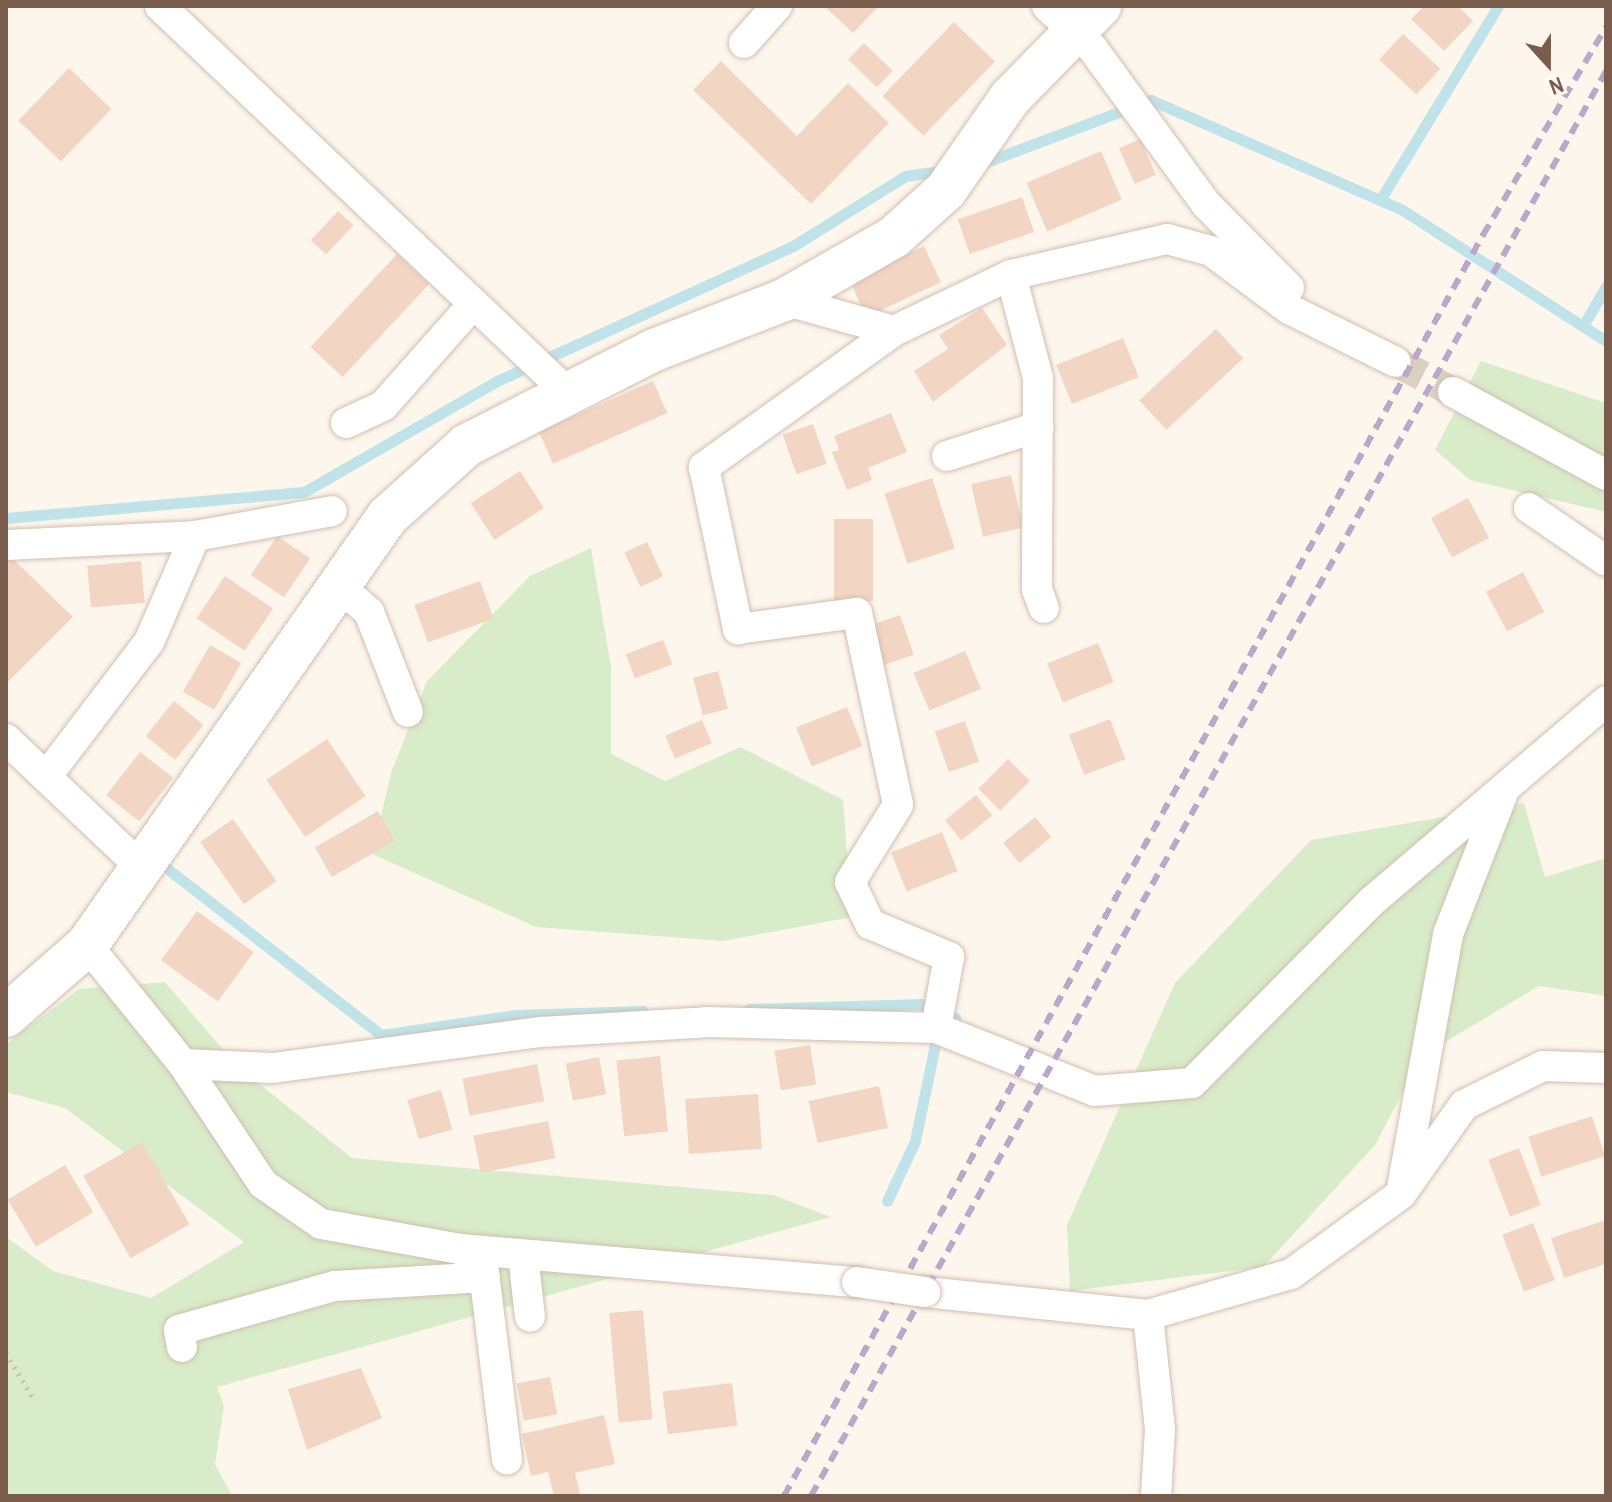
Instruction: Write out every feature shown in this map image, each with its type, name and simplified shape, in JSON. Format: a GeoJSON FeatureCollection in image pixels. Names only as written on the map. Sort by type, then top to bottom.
{"type":"FeatureCollection","features":[{"type":"Feature","properties":{"kind":"street"},"geometry":{"type":"LineString","coordinates":[[160,6],[560,386]]}},
{"type":"Feature","properties":{"kind":"street"},"geometry":{"type":"LineString","coordinates":[[744,43],[777,6]]}},
{"type":"Feature","properties":{"kind":"street"},"geometry":{"type":"LineString","coordinates":[[6,1016],[87,945],[388,516],[467,445],[560,386],[784,300],[894,237],[946,190],[1073,14],[1120,87],[1206,204],[1343,333]]}},
{"type":"Feature","properties":{"kind":"street"},"geometry":{"type":"LineString","coordinates":[[938,1022],[949,957],[870,924],[850,882],[898,805],[857,613],[738,629],[704,467],[894,331],[1011,275],[1167,239],[1211,251],[1289,309],[1343,333],[1396,362]]}},
{"type":"Feature","properties":{"kind":"street"},"geometry":{"type":"LineString","coordinates":[[1011,275],[1038,378],[1037,589],[1044,608]]}},
{"type":"Feature","properties":{"kind":"street"},"geometry":{"type":"LineString","coordinates":[[784,300],[894,331]]}},
{"type":"Feature","properties":{"kind":"street"},"geometry":{"type":"LineString","coordinates":[[346,423],[383,406],[474,303]]}},
{"type":"Feature","properties":{"kind":"street"},"geometry":{"type":"LineString","coordinates":[[1453,392],[1606,475]]}},
{"type":"Feature","properties":{"kind":"street"},"geometry":{"type":"LineString","coordinates":[[947,456],[1038,427]]}},
{"type":"Feature","properties":{"kind":"street"},"geometry":{"type":"LineString","coordinates":[[1529,508],[1606,561]]}},
{"type":"Feature","properties":{"kind":"street"},"geometry":{"type":"LineString","coordinates":[[6,545],[195,536],[332,511]]}},
{"type":"Feature","properties":{"kind":"street"},"geometry":{"type":"LineString","coordinates":[[46,776],[149,642],[195,536]]}},
{"type":"Feature","properties":{"kind":"street"},"geometry":{"type":"LineString","coordinates":[[339,586],[369,612],[408,712]]}},
{"type":"Feature","properties":{"kind":"street"},"geometry":{"type":"LineString","coordinates":[[183,1064],[273,1068],[541,1032],[707,1022],[938,1022],[967,1041],[1095,1091],[1192,1083],[1371,902],[1606,701]]}},
{"type":"Feature","properties":{"kind":"street"},"geometry":{"type":"LineString","coordinates":[[6,739],[46,776],[150,857]]}},
{"type":"Feature","properties":{"kind":"street"},"geometry":{"type":"LineString","coordinates":[[1401,1194],[1448,934],[1505,788]]}},
{"type":"Feature","properties":{"kind":"street"},"geometry":{"type":"LineString","coordinates":[[87,945],[183,1064],[263,1184],[321,1224],[483,1264]]}},
{"type":"Feature","properties":{"kind":"street"},"geometry":{"type":"LineString","coordinates":[[182,1347],[179,1330],[335,1286],[523,1255],[857,1282],[998,1301],[1148,1315],[1291,1274],[1401,1194],[1464,1105],[1543,1066],[1606,1068]]}},
{"type":"Feature","properties":{"kind":"street"},"geometry":{"type":"LineString","coordinates":[[523,1255],[530,1317]]}},
{"type":"Feature","properties":{"kind":"street"},"geometry":{"type":"LineString","coordinates":[[483,1264],[507,1459]]}},
{"type":"Feature","properties":{"kind":"street"},"geometry":{"type":"LineString","coordinates":[[1148,1315],[1160,1429],[1156,1496]]}},
{"type":"Feature","properties":{"kind":"path"},"geometry":{"type":"LineString","coordinates":[[6,1353],[33,1398]]}},
{"type":"Feature","properties":{"kind":"green space"},"geometry":{"type":"Polygon","coordinates":[[[1481,361],[1606,403],[1606,512],[1470,480],[1435,450],[1481,361]]]}},
{"type":"Feature","properties":{"kind":"green space"},"geometry":{"type":"Polygon","coordinates":[[[591,548],[611,667],[611,754],[665,781],[740,747],[843,800],[852,917],[723,941],[536,927],[372,854],[391,773],[427,681],[530,576],[591,548]]]}},
{"type":"Feature","properties":{"kind":"green space"},"geometry":{"type":"Polygon","coordinates":[[[1524,803],[1545,877],[1606,858],[1606,996],[1539,986],[1422,1056],[1375,1145],[1263,1267],[1070,1291],[1067,1225],[1175,983],[1311,840],[1524,803]]]}},
{"type":"Feature","properties":{"kind":"green space"},"geometry":{"type":"Polygon","coordinates":[[[165,982],[238,1067],[352,1158],[773,1195],[831,1217],[217,1387],[224,1406],[215,1464],[232,1496],[7,1496],[6,1237],[53,1271],[151,1298],[244,1242],[65,1108],[6,1092],[6,1044],[79,989],[165,982]]]}},
{"type":"Feature","properties":{"kind":"building"},"geometry":{"type":"Polygon","coordinates":[[[824,6],[879,6],[853,33],[824,6]]]}},
{"type":"Feature","properties":{"kind":"building"},"geometry":{"type":"Polygon","coordinates":[[[1424,6],[1458,6],[1473,21],[1444,51],[1411,19],[1424,6]]]}},
{"type":"Feature","properties":{"kind":"building"},"geometry":{"type":"Polygon","coordinates":[[[954,22],[995,62],[923,136],[882,96],[954,22]]]}},
{"type":"Feature","properties":{"kind":"building"},"geometry":{"type":"Polygon","coordinates":[[[1403,34],[1440,69],[1416,94],[1379,60],[1403,34]]]}},
{"type":"Feature","properties":{"kind":"building"},"geometry":{"type":"Polygon","coordinates":[[[864,43],[893,71],[877,87],[848,60],[864,43]]]}},
{"type":"Feature","properties":{"kind":"building"},"geometry":{"type":"Polygon","coordinates":[[[721,61],[797,136],[848,83],[889,123],[811,204],[693,90],[721,61]]]}},
{"type":"Feature","properties":{"kind":"building"},"geometry":{"type":"Polygon","coordinates":[[[69,68],[111,109],[61,161],[18,121],[69,68]]]}},
{"type":"Feature","properties":{"kind":"building"},"geometry":{"type":"Polygon","coordinates":[[[1140,139],[1156,175],[1135,184],[1119,148],[1140,139]]]}},
{"type":"Feature","properties":{"kind":"building"},"geometry":{"type":"Polygon","coordinates":[[[1101,151],[1122,200],[1047,231],[1026,183],[1101,151]]]}},
{"type":"Feature","properties":{"kind":"building"},"geometry":{"type":"Polygon","coordinates":[[[1022,197],[1034,232],[970,254],[958,219],[1022,197]]]}},
{"type":"Feature","properties":{"kind":"building"},"geometry":{"type":"Polygon","coordinates":[[[338,211],[353,225],[326,255],[311,240],[338,211]]]}},
{"type":"Feature","properties":{"kind":"building"},"geometry":{"type":"Polygon","coordinates":[[[924,246],[941,282],[867,317],[850,281],[924,246]]]}},
{"type":"Feature","properties":{"kind":"building"},"geometry":{"type":"Polygon","coordinates":[[[397,254],[429,284],[343,377],[310,347],[397,254]]]}},
{"type":"Feature","properties":{"kind":"building"},"geometry":{"type":"Polygon","coordinates":[[[982,308],[1007,345],[933,402],[914,371],[948,349],[939,335],[982,308]]]}},
{"type":"Feature","properties":{"kind":"building"},"geometry":{"type":"Polygon","coordinates":[[[1216,329],[1243,358],[1166,430],[1139,401],[1216,329]]]}},
{"type":"Feature","properties":{"kind":"building"},"geometry":{"type":"Polygon","coordinates":[[[1123,338],[1139,377],[1072,404],[1056,365],[1123,338]]]}},
{"type":"Feature","properties":{"kind":"building"},"geometry":{"type":"Polygon","coordinates":[[[653,381],[667,413],[553,464],[539,432],[653,381]]]}},
{"type":"Feature","properties":{"kind":"building"},"geometry":{"type":"Polygon","coordinates":[[[891,413],[907,452],[868,468],[872,480],[847,490],[832,452],[839,450],[834,436],[891,413]]]}},
{"type":"Feature","properties":{"kind":"building"},"geometry":{"type":"Polygon","coordinates":[[[813,424],[827,464],[796,474],[783,434],[813,424]]]}},
{"type":"Feature","properties":{"kind":"building"},"geometry":{"type":"Polygon","coordinates":[[[520,471],[544,508],[494,540],[471,503],[520,471]]]}},
{"type":"Feature","properties":{"kind":"building"},"geometry":{"type":"Polygon","coordinates":[[[1011,475],[1023,528],[983,537],[971,484],[1011,475]]]}},
{"type":"Feature","properties":{"kind":"building"},"geometry":{"type":"Polygon","coordinates":[[[932,478],[955,548],[907,564],[884,493],[932,478]]]}},
{"type":"Feature","properties":{"kind":"building"},"geometry":{"type":"Polygon","coordinates":[[[1468,498],[1489,538],[1452,557],[1431,518],[1468,498]]]}},
{"type":"Feature","properties":{"kind":"building"},"geometry":{"type":"Polygon","coordinates":[[[834,519],[873,519],[873,601],[834,601],[834,519]]]}},
{"type":"Feature","properties":{"kind":"building"},"geometry":{"type":"Polygon","coordinates":[[[277,536],[310,558],[284,597],[251,575],[277,536]]]}},
{"type":"Feature","properties":{"kind":"building"},"geometry":{"type":"Polygon","coordinates":[[[647,542],[663,576],[640,587],[624,553],[647,542]]]}},
{"type":"Feature","properties":{"kind":"building"},"geometry":{"type":"Polygon","coordinates":[[[6,552],[73,617],[6,684],[6,552]]]}},
{"type":"Feature","properties":{"kind":"building"},"geometry":{"type":"Polygon","coordinates":[[[141,561],[145,603],[91,608],[87,566],[141,561]]]}},
{"type":"Feature","properties":{"kind":"building"},"geometry":{"type":"Polygon","coordinates":[[[1523,572],[1544,612],[1507,631],[1486,592],[1523,572]]]}},
{"type":"Feature","properties":{"kind":"building"},"geometry":{"type":"Polygon","coordinates":[[[225,576],[273,608],[245,651],[196,618],[225,576]]]}},
{"type":"Feature","properties":{"kind":"building"},"geometry":{"type":"Polygon","coordinates":[[[480,581],[494,619],[428,643],[414,605],[480,581]]]}},
{"type":"Feature","properties":{"kind":"building"},"geometry":{"type":"Polygon","coordinates":[[[900,615],[914,655],[883,665],[870,625],[900,615]]]}},
{"type":"Feature","properties":{"kind":"building"},"geometry":{"type":"Polygon","coordinates":[[[663,640],[672,664],[635,679],[626,654],[663,640]]]}},
{"type":"Feature","properties":{"kind":"building"},"geometry":{"type":"Polygon","coordinates":[[[1098,643],[1114,682],[1063,703],[1047,664],[1098,643]]]}},
{"type":"Feature","properties":{"kind":"building"},"geometry":{"type":"Polygon","coordinates":[[[210,645],[241,663],[214,710],[183,692],[210,645]]]}},
{"type":"Feature","properties":{"kind":"building"},"geometry":{"type":"Polygon","coordinates":[[[965,651],[981,689],[929,711],[913,673],[965,651]]]}},
{"type":"Feature","properties":{"kind":"building"},"geometry":{"type":"Polygon","coordinates":[[[718,671],[728,709],[703,715],[693,678],[718,671]]]}},
{"type":"Feature","properties":{"kind":"building"},"geometry":{"type":"Polygon","coordinates":[[[174,701],[204,725],[175,760],[146,736],[174,701]]]}},
{"type":"Feature","properties":{"kind":"building"},"geometry":{"type":"Polygon","coordinates":[[[847,707],[863,746],[812,767],[796,728],[847,707]]]}},
{"type":"Feature","properties":{"kind":"building"},"geometry":{"type":"Polygon","coordinates":[[[1110,719],[1125,759],[1084,775],[1069,735],[1110,719]]]}},
{"type":"Feature","properties":{"kind":"building"},"geometry":{"type":"Polygon","coordinates":[[[702,720],[712,743],[675,759],[665,736],[702,720]]]}},
{"type":"Feature","properties":{"kind":"building"},"geometry":{"type":"Polygon","coordinates":[[[965,721],[979,762],[949,772],[935,731],[965,721]]]}},
{"type":"Feature","properties":{"kind":"building"},"geometry":{"type":"Polygon","coordinates":[[[327,739],[366,796],[305,837],[266,780],[327,739]]]}},
{"type":"Feature","properties":{"kind":"building"},"geometry":{"type":"Polygon","coordinates":[[[140,752],[173,778],[139,821],[106,795],[140,752]]]}},
{"type":"Feature","properties":{"kind":"building"},"geometry":{"type":"Polygon","coordinates":[[[1008,759],[1030,781],[1000,811],[978,789],[1008,759]]]}},
{"type":"Feature","properties":{"kind":"building"},"geometry":{"type":"Polygon","coordinates":[[[976,795],[992,815],[961,840],[945,820],[976,795]]]}},
{"type":"Feature","properties":{"kind":"building"},"geometry":{"type":"Polygon","coordinates":[[[378,811],[395,840],[332,877],[315,848],[378,811]]]}},
{"type":"Feature","properties":{"kind":"building"},"geometry":{"type":"Polygon","coordinates":[[[1035,817],[1051,837],[1019,863],[1003,843],[1035,817]]]}},
{"type":"Feature","properties":{"kind":"building"},"geometry":{"type":"Polygon","coordinates":[[[233,819],[277,881],[244,904],[200,842],[233,819]]]}},
{"type":"Feature","properties":{"kind":"building"},"geometry":{"type":"Polygon","coordinates":[[[942,832],[958,871],[907,892],[891,853],[942,832]]]}},
{"type":"Feature","properties":{"kind":"building"},"geometry":{"type":"Polygon","coordinates":[[[197,911],[254,952],[218,1001],[161,960],[197,911]]]}},
{"type":"Feature","properties":{"kind":"building"},"geometry":{"type":"Polygon","coordinates":[[[810,1045],[816,1085],[781,1090],[774,1051],[810,1045]]]}},
{"type":"Feature","properties":{"kind":"building"},"geometry":{"type":"Polygon","coordinates":[[[660,1056],[668,1132],[624,1136],[616,1061],[660,1056]]]}},
{"type":"Feature","properties":{"kind":"building"},"geometry":{"type":"Polygon","coordinates":[[[599,1057],[606,1094],[573,1101],[566,1063],[599,1057]]]}},
{"type":"Feature","properties":{"kind":"building"},"geometry":{"type":"Polygon","coordinates":[[[537,1064],[544,1101],[470,1116],[462,1079],[537,1064]]]}},
{"type":"Feature","properties":{"kind":"building"},"geometry":{"type":"Polygon","coordinates":[[[879,1086],[888,1128],[818,1143],[809,1101],[879,1086]]]}},
{"type":"Feature","properties":{"kind":"building"},"geometry":{"type":"Polygon","coordinates":[[[441,1090],[452,1129],[419,1139],[407,1100],[441,1090]]]}},
{"type":"Feature","properties":{"kind":"building"},"geometry":{"type":"Polygon","coordinates":[[[758,1094],[762,1149],[689,1154],[685,1099],[758,1094]]]}},
{"type":"Feature","properties":{"kind":"building"},"geometry":{"type":"Polygon","coordinates":[[[1592,1116],[1605,1156],[1541,1177],[1528,1137],[1592,1116]]]}},
{"type":"Feature","properties":{"kind":"building"},"geometry":{"type":"Polygon","coordinates":[[[548,1121],[555,1158],[481,1173],[473,1136],[548,1121]]]}},
{"type":"Feature","properties":{"kind":"building"},"geometry":{"type":"Polygon","coordinates":[[[142,1142],[190,1224],[131,1258],[83,1176],[142,1142]]]}},
{"type":"Feature","properties":{"kind":"building"},"geometry":{"type":"Polygon","coordinates":[[[1519,1148],[1541,1205],[1510,1217],[1488,1160],[1519,1148]]]}},
{"type":"Feature","properties":{"kind":"building"},"geometry":{"type":"Polygon","coordinates":[[[65,1165],[93,1212],[36,1247],[8,1200],[65,1165]]]}},
{"type":"Feature","properties":{"kind":"building"},"geometry":{"type":"Polygon","coordinates":[[[1606,1220],[1606,1264],[1564,1278],[1551,1238],[1606,1220]]]}},
{"type":"Feature","properties":{"kind":"building"},"geometry":{"type":"Polygon","coordinates":[[[1533,1223],[1555,1280],[1524,1292],[1502,1235],[1533,1223]]]}},
{"type":"Feature","properties":{"kind":"building"},"geometry":{"type":"Polygon","coordinates":[[[643,1310],[653,1420],[619,1423],[609,1313],[643,1310]]]}},
{"type":"Feature","properties":{"kind":"building"},"geometry":{"type":"Polygon","coordinates":[[[361,1368],[382,1418],[307,1450],[288,1389],[361,1368]]]}},
{"type":"Feature","properties":{"kind":"building"},"geometry":{"type":"Polygon","coordinates":[[[550,1377],[557,1414],[524,1421],[517,1383],[550,1377]]]}},
{"type":"Feature","properties":{"kind":"building"},"geometry":{"type":"Polygon","coordinates":[[[732,1383],[737,1426],[668,1434],[663,1392],[732,1383]]]}},
{"type":"Feature","properties":{"kind":"building"},"geometry":{"type":"Polygon","coordinates":[[[604,1415],[615,1464],[575,1473],[580,1494],[554,1496],[548,1472],[531,1476],[522,1434],[604,1415]]]}},
{"type":"Feature","properties":{"kind":"waterway"},"geometry":{"type":"LineString","coordinates":[[1380,200],[1498,6]]}},
{"type":"Feature","properties":{"kind":"waterway"},"geometry":{"type":"LineString","coordinates":[[978,165],[1151,100],[1401,209],[1606,341]]}},
{"type":"Feature","properties":{"kind":"waterway"},"geometry":{"type":"LineString","coordinates":[[6,518],[304,492],[499,380],[793,246],[905,176],[945,170]]}},
{"type":"Feature","properties":{"kind":"waterway"},"geometry":{"type":"LineString","coordinates":[[1583,326],[1606,286]]}},
{"type":"Feature","properties":{"kind":"waterway"},"geometry":{"type":"LineString","coordinates":[[155,859],[381,1035],[515,1015],[643,1011]]}},
{"type":"Feature","properties":{"kind":"waterway"},"geometry":{"type":"LineString","coordinates":[[749,1009],[921,1004],[955,1018],[935,1045],[915,1141],[887,1201]]}},
{"type":"Feature","properties":{"kind":"tunnel"},"geometry":{"type":"LineString","coordinates":[[1396,362],[1453,392]]}},
{"type":"Feature","properties":{"kind":"railway"},"geometry":{"type":"LineString","coordinates":[[784,1496],[1483,235],[1606,27]]}},
{"type":"Feature","properties":{"kind":"railway"},"geometry":{"type":"LineString","coordinates":[[811,1496],[1606,71]]}}]}
